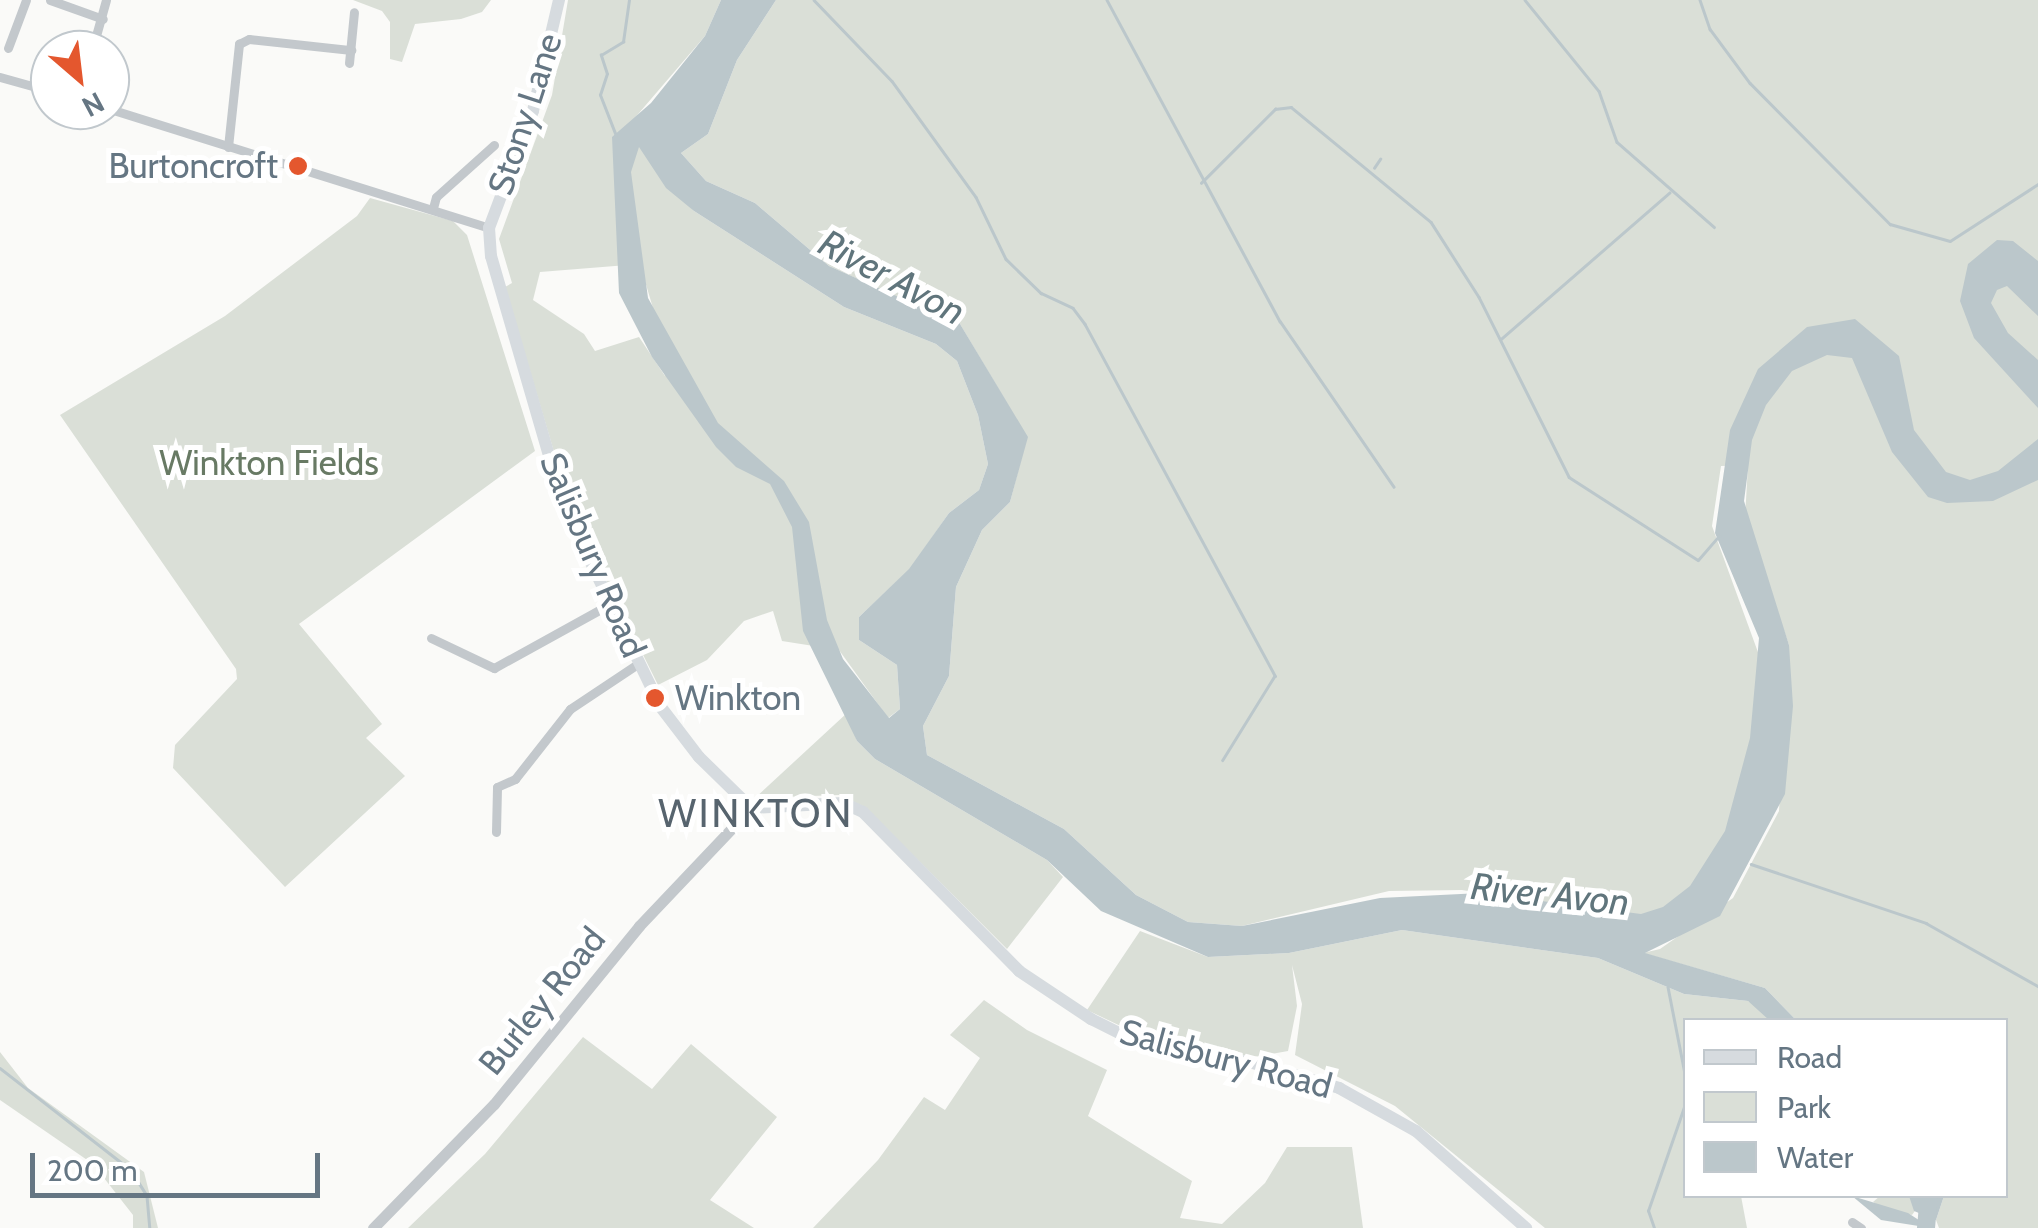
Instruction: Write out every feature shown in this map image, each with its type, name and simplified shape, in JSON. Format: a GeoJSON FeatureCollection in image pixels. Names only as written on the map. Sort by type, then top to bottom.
{"type":"FeatureCollection","features":[{"type":"Feature","properties":{"kind":"main road","name":"Stony Lane"},"geometry":{"type":"LineString","coordinates":[[489,228],[532,111],[559,0]]}},
{"type":"Feature","properties":{"kind":"main road","name":"Salisbury Road"},"geometry":{"type":"LineString","coordinates":[[489,228],[500,296],[551,465],[610,604],[660,706],[699,757],[751,808],[843,802],[863,812],[1042,990],[1140,1043],[1292,1072],[1362,1099],[1416,1131],[1526,1228]]}},
{"type":"Feature","properties":{"kind":"street"},"geometry":{"type":"LineString","coordinates":[[8,48],[26,0]]}},
{"type":"Feature","properties":{"kind":"street"},"geometry":{"type":"LineString","coordinates":[[50,0],[103,19]]}},
{"type":"Feature","properties":{"kind":"street"},"geometry":{"type":"LineString","coordinates":[[99,30],[106,0]]}},
{"type":"Feature","properties":{"kind":"street"},"geometry":{"type":"LineString","coordinates":[[349,63],[354,12]]}},
{"type":"Feature","properties":{"kind":"street"},"geometry":{"type":"LineString","coordinates":[[228,147],[239,44],[249,39],[350,50]]}},
{"type":"Feature","properties":{"kind":"street"},"geometry":{"type":"LineString","coordinates":[[0,77],[30,85]]}},
{"type":"Feature","properties":{"kind":"street"},"geometry":{"type":"LineString","coordinates":[[130,115],[489,228]]}},
{"type":"Feature","properties":{"kind":"street"},"geometry":{"type":"LineString","coordinates":[[433,208],[436,197],[494,145]]}},
{"type":"Feature","properties":{"kind":"street"},"geometry":{"type":"LineString","coordinates":[[431,638],[494,668],[610,604]]}},
{"type":"Feature","properties":{"kind":"street"},"geometry":{"type":"LineString","coordinates":[[496,832],[498,787],[515,778],[570,708],[639,663]]}},
{"type":"Feature","properties":{"kind":"street","name":"Burley Road"},"geometry":{"type":"LineString","coordinates":[[373,1228],[494,1104],[627,940],[751,808]]}},
{"type":"Feature","properties":{"kind":"green space"},"geometry":{"type":"Polygon","coordinates":[[[353,0],[491,0],[482,12],[461,19],[415,24],[402,62],[390,59],[390,22],[382,11],[353,0]]]}},
{"type":"Feature","properties":{"kind":"green space"},"geometry":{"type":"Polygon","coordinates":[[[568,0],[721,0],[705,36],[627,127],[694,211],[844,307],[936,344],[957,361],[978,415],[988,464],[979,490],[949,513],[910,569],[859,617],[859,640],[897,665],[900,709],[888,718],[839,650],[782,641],[773,611],[744,621],[707,660],[658,685],[571,509],[505,287],[512,283],[499,239],[552,95],[568,0]],[[640,264],[540,272],[533,300],[584,334],[595,351],[639,337],[665,376],[655,315],[640,264]]]}},
{"type":"Feature","properties":{"kind":"green space"},"geometry":{"type":"Polygon","coordinates":[[[776,0],[2038,0],[2038,1228],[1939,1228],[1936,1220],[1943,1198],[2008,1198],[2008,1018],[1794,1018],[1765,988],[1643,953],[1660,949],[1733,898],[1779,811],[1789,645],[1745,518],[1748,465],[1721,466],[1712,526],[1759,655],[1753,753],[1728,840],[1690,893],[1650,921],[1462,890],[1389,891],[1242,926],[1188,922],[1136,895],[1064,829],[927,755],[923,726],[949,676],[956,587],[982,530],[1010,502],[1027,437],[951,309],[939,316],[829,266],[755,203],[706,181],[681,153],[708,134],[737,60],[776,0]]]}},
{"type":"Feature","properties":{"kind":"green space","name":"Winkton Fields"},"geometry":{"type":"Polygon","coordinates":[[[370,198],[453,221],[467,235],[535,451],[299,624],[382,724],[366,738],[405,776],[285,887],[173,768],[175,745],[237,679],[236,669],[60,415],[225,316],[357,216],[370,198]]]}},
{"type":"Feature","properties":{"kind":"green space"},"geometry":{"type":"Polygon","coordinates":[[[847,713],[857,741],[875,759],[1047,860],[1063,877],[1007,949],[865,807],[839,795],[755,798],[847,713]]]}},
{"type":"Feature","properties":{"kind":"green space"},"geometry":{"type":"Polygon","coordinates":[[[1402,930],[1598,958],[1684,994],[1748,1001],[1768,1018],[1683,1018],[1683,1198],[1741,1198],[1747,1228],[1545,1228],[1395,1106],[1295,1055],[1302,1004],[1292,965],[1297,1006],[1288,1051],[1254,1057],[1150,1040],[1087,1010],[1140,931],[1208,957],[1289,953],[1402,930]]]}},
{"type":"Feature","properties":{"kind":"green space"},"geometry":{"type":"Polygon","coordinates":[[[984,1000],[1027,1030],[1107,1070],[1088,1116],[1192,1181],[1180,1218],[1222,1224],[1265,1183],[1287,1147],[1352,1147],[1363,1228],[813,1228],[878,1160],[924,1097],[945,1110],[980,1058],[950,1035],[984,1000]]]}},
{"type":"Feature","properties":{"kind":"green space"},"geometry":{"type":"Polygon","coordinates":[[[583,1037],[652,1089],[691,1044],[777,1117],[710,1200],[754,1228],[408,1228],[485,1154],[583,1037]]]}},
{"type":"Feature","properties":{"kind":"green space"},"geometry":{"type":"Polygon","coordinates":[[[0,1052],[28,1088],[144,1172],[158,1228],[133,1228],[133,1215],[93,1164],[0,1100],[0,1052]]]}},
{"type":"Feature","properties":{"kind":"green space"},"geometry":{"type":"Polygon","coordinates":[[[1878,1198],[1910,1198],[1917,1208],[1912,1215],[1884,1209],[1873,1202],[1878,1198]]]}},
{"type":"Feature","properties":{"kind":"water"},"geometry":{"type":"Polygon","coordinates":[[[721,0],[776,0],[737,60],[708,134],[681,153],[706,181],[755,203],[829,266],[939,315],[951,309],[1028,437],[1010,502],[982,530],[956,587],[949,676],[923,726],[927,755],[1064,829],[1136,895],[1188,922],[1242,926],[1380,898],[1481,893],[1641,914],[1663,907],[1690,886],[1725,831],[1750,738],[1759,638],[1715,533],[1730,430],[1758,369],[1807,327],[1855,319],[1899,356],[1914,430],[1946,472],[1970,480],[1998,471],[2038,439],[2038,480],[1993,501],[1947,503],[1928,497],[1892,452],[1852,358],[1827,355],[1792,371],[1766,405],[1752,440],[1744,501],[1789,645],[1793,706],[1785,794],[1720,916],[1645,953],[1765,988],[1794,1018],[1767,1018],[1748,1001],[1684,994],[1598,958],[1402,930],[1289,953],[1208,957],[1101,911],[1047,860],[875,759],[857,741],[803,631],[792,527],[770,484],[736,467],[716,447],[652,357],[619,293],[612,137],[651,103],[705,36],[721,0]],[[639,147],[631,172],[648,298],[718,423],[784,481],[809,522],[827,620],[843,659],[889,718],[900,709],[897,665],[859,640],[859,617],[909,569],[949,513],[979,490],[988,464],[978,415],[957,361],[936,344],[844,307],[694,211],[666,188],[639,147]]]}},
{"type":"Feature","properties":{"kind":"water"},"geometry":{"type":"Polygon","coordinates":[[[1997,240],[2013,241],[2038,261],[2038,316],[2007,286],[1997,290],[1991,303],[2008,333],[2038,360],[2038,408],[1974,338],[1960,301],[1968,264],[1997,240]]]}},
{"type":"Feature","properties":{"kind":"water"},"geometry":{"type":"Polygon","coordinates":[[[1854,1198],[1908,1213],[1931,1228],[1881,1220],[1854,1198]]]}},
{"type":"Feature","properties":{"kind":"water"},"geometry":{"type":"Polygon","coordinates":[[[1910,1198],[1943,1198],[1936,1220],[1914,1211],[1910,1198]]]}},
{"type":"Feature","properties":{"kind":"waterway"},"geometry":{"type":"LineString","coordinates":[[616,136],[600,95],[607,74],[601,55],[623,42],[629,0]]}},
{"type":"Feature","properties":{"kind":"waterway"},"geometry":{"type":"LineString","coordinates":[[814,0],[892,81],[976,197],[1006,259],[1041,293],[1073,308],[1085,324],[1275,676],[1223,760]]}},
{"type":"Feature","properties":{"kind":"waterway"},"geometry":{"type":"LineString","coordinates":[[1107,0],[1280,321],[1394,487]]}},
{"type":"Feature","properties":{"kind":"waterway"},"geometry":{"type":"LineString","coordinates":[[1525,0],[1599,91],[1617,142],[1714,227]]}},
{"type":"Feature","properties":{"kind":"waterway"},"geometry":{"type":"LineString","coordinates":[[1700,0],[1710,29],[1750,83],[1890,224],[1950,241],[2038,184]]}},
{"type":"Feature","properties":{"kind":"waterway"},"geometry":{"type":"LineString","coordinates":[[1201,183],[1275,109],[1291,107],[1431,222],[1479,297],[1569,477],[1698,560],[1719,536]]}},
{"type":"Feature","properties":{"kind":"waterway"},"geometry":{"type":"LineString","coordinates":[[1374,168],[1380,159]]}},
{"type":"Feature","properties":{"kind":"waterway"},"geometry":{"type":"LineString","coordinates":[[1501,339],[1669,193]]}},
{"type":"Feature","properties":{"kind":"waterway"},"geometry":{"type":"LineString","coordinates":[[1751,864],[1926,923],[2038,986]]}},
{"type":"Feature","properties":{"kind":"waterway"},"geometry":{"type":"LineString","coordinates":[[1668,987],[1683,1064]]}},
{"type":"Feature","properties":{"kind":"waterway"},"geometry":{"type":"LineString","coordinates":[[0,1068],[131,1170],[147,1196],[150,1228]]}},
{"type":"Feature","properties":{"kind":"waterway"},"geometry":{"type":"LineString","coordinates":[[1654,1228],[1648,1211],[1683,1110]]}},
{"type":"Feature","properties":{"kind":"waterway"},"geometry":{"type":"LineString","coordinates":[[1926,1228],[1929,1198]]}},
{"type":"Feature","properties":{"kind":"place","name":"Burtoncroft"},"geometry":{"type":"Point","coordinates":[298,166]}},
{"type":"Feature","properties":{"kind":"place","name":"Winkton"},"geometry":{"type":"Point","coordinates":[655,698]}},
{"type":"Feature","properties":{"kind":"district","name":"WINKTON"},"geometry":{"type":"Point","coordinates":[756,813]}},
{"type":"Feature","properties":{"kind":"water label","name":"River Avon"},"geometry":{"type":"Point","coordinates":[892,277]}},
{"type":"Feature","properties":{"kind":"water label","name":"River Avon"},"geometry":{"type":"Point","coordinates":[1550,894]}}]}
